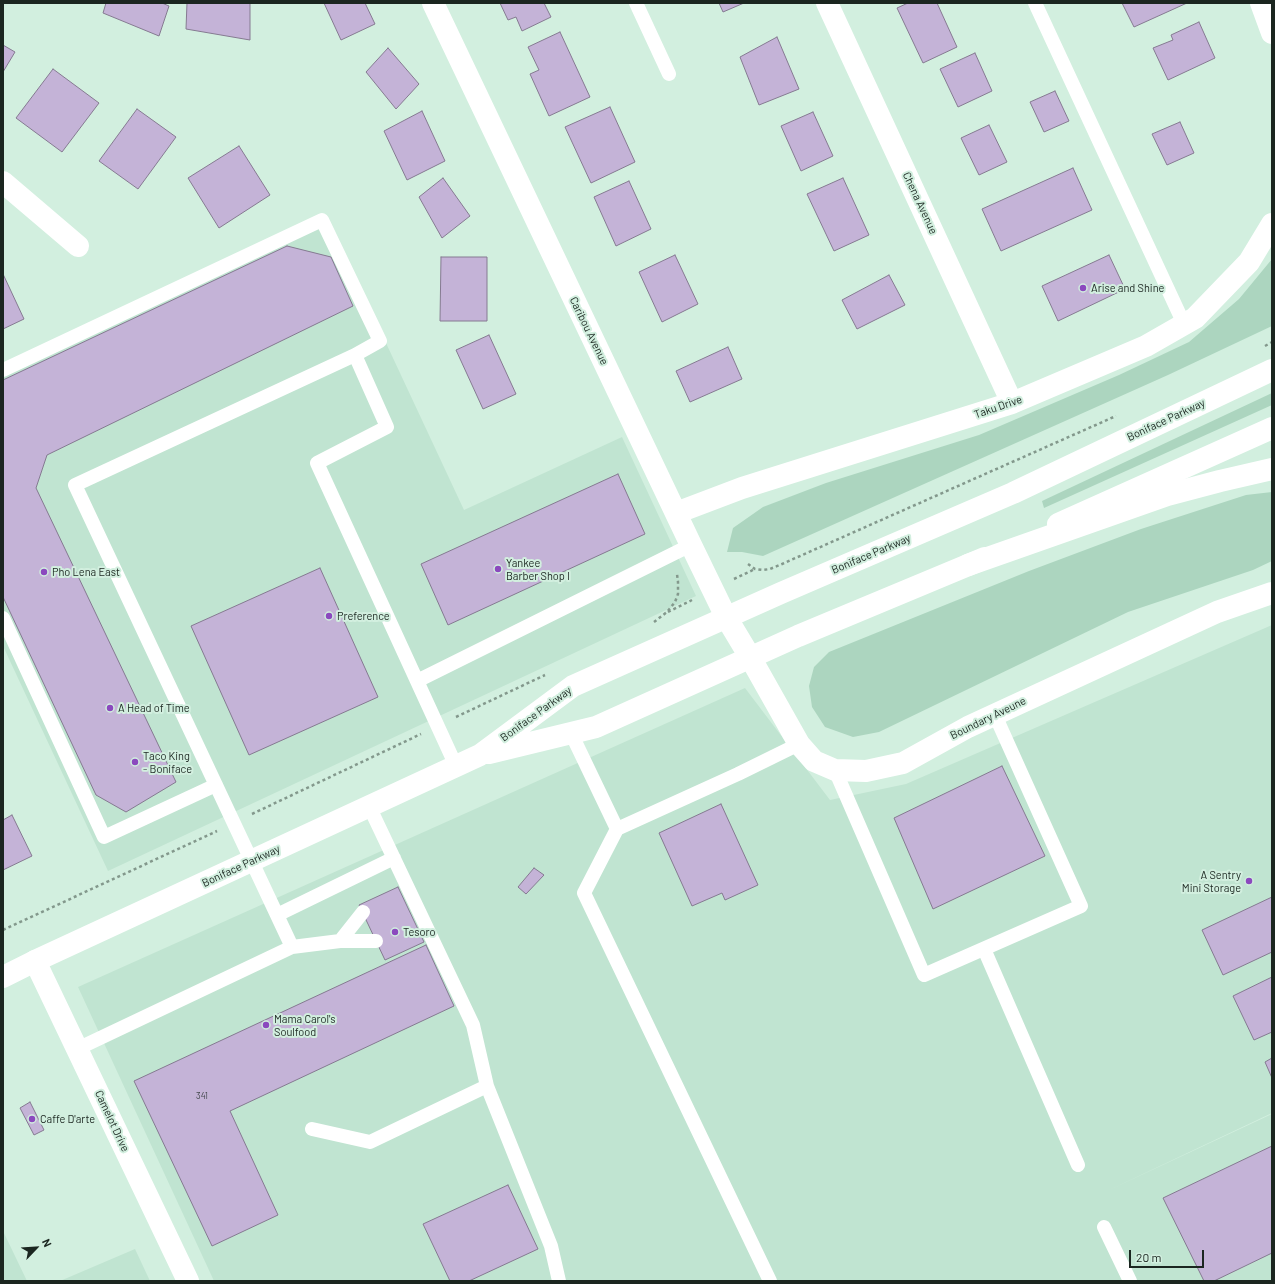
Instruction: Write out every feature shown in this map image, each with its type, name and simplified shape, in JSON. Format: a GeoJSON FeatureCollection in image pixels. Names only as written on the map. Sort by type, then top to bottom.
{"type":"FeatureCollection","features":[{"type":"Feature","properties":{"kind":"main road","name":"Caribou Avenue"},"geometry":{"type":"LineString","coordinates":[[433,3],[676,513],[682,550],[750,657]]}},
{"type":"Feature","properties":{"kind":"main road","name":"Chena Avenue"},"geometry":{"type":"LineString","coordinates":[[827,3],[1012,403]]}},
{"type":"Feature","properties":{"kind":"main road"},"geometry":{"type":"LineString","coordinates":[[1261,3],[1272,33]]}},
{"type":"Feature","properties":{"kind":"main road"},"geometry":{"type":"LineString","coordinates":[[3,182],[78,246]]}},
{"type":"Feature","properties":{"kind":"main road","name":"Taku Drive"},"geometry":{"type":"LineString","coordinates":[[676,513],[742,488],[1012,403],[1146,346],[1195,318],[1249,262],[1272,224]]}},
{"type":"Feature","properties":{"kind":"main road","name":"Boniface Parkway"},"geometry":{"type":"LineString","coordinates":[[480,755],[573,686],[726,617],[1013,493],[1272,370]]}},
{"type":"Feature","properties":{"kind":"main road","name":"Boniface Parkway"},"geometry":{"type":"LineString","coordinates":[[3,977],[480,755],[596,727],[750,657],[968,565],[1272,428]]}},
{"type":"Feature","properties":{"kind":"main road"},"geometry":{"type":"LineString","coordinates":[[968,565],[1167,495],[1272,469]]}},
{"type":"Feature","properties":{"kind":"main road","name":"Boundary Aveune"},"geometry":{"type":"LineString","coordinates":[[750,657],[799,744],[814,761],[835,770],[866,771],[903,763],[968,727],[1217,612],[1272,593]]}},
{"type":"Feature","properties":{"kind":"main road","name":"Camelot Drive"},"geometry":{"type":"LineString","coordinates":[[35,961],[188,1281]]}},
{"type":"Feature","properties":{"kind":"lane"},"geometry":{"type":"LineString","coordinates":[[636,3],[669,74]]}},
{"type":"Feature","properties":{"kind":"lane"},"geometry":{"type":"LineString","coordinates":[[1034,3],[1184,324]]}},
{"type":"Feature","properties":{"kind":"lane"},"geometry":{"type":"LineString","coordinates":[[3,370],[322,220],[380,341],[355,355],[76,485],[292,947]]}},
{"type":"Feature","properties":{"kind":"lane"},"geometry":{"type":"LineString","coordinates":[[355,355],[387,427],[317,463],[456,766]]}},
{"type":"Feature","properties":{"kind":"lane"},"geometry":{"type":"LineString","coordinates":[[418,681],[682,550]]}},
{"type":"Feature","properties":{"kind":"lane"},"geometry":{"type":"LineString","coordinates":[[3,618],[104,837],[216,785]]}},
{"type":"Feature","properties":{"kind":"lane"},"geometry":{"type":"LineString","coordinates":[[835,770],[924,975],[1081,906],[995,715]]}},
{"type":"Feature","properties":{"kind":"lane"},"geometry":{"type":"LineString","coordinates":[[571,733],[617,829]]}},
{"type":"Feature","properties":{"kind":"lane"},"geometry":{"type":"LineString","coordinates":[[770,1281],[584,893],[617,829],[738,774],[799,744]]}},
{"type":"Feature","properties":{"kind":"lane"},"geometry":{"type":"LineString","coordinates":[[370,806],[394,858],[405,891],[418,921],[473,1025],[487,1086],[551,1246],[559,1281]]}},
{"type":"Feature","properties":{"kind":"lane"},"geometry":{"type":"LineString","coordinates":[[277,915],[394,858]]}},
{"type":"Feature","properties":{"kind":"lane"},"geometry":{"type":"LineString","coordinates":[[340,941],[363,912]]}},
{"type":"Feature","properties":{"kind":"lane"},"geometry":{"type":"LineString","coordinates":[[77,1049],[292,947],[340,941],[376,941]]}},
{"type":"Feature","properties":{"kind":"lane"},"geometry":{"type":"LineString","coordinates":[[984,949],[1078,1165]]}},
{"type":"Feature","properties":{"kind":"lane"},"geometry":{"type":"LineString","coordinates":[[312,1129],[370,1142],[487,1086]]}},
{"type":"Feature","properties":{"kind":"lane"},"geometry":{"type":"LineString","coordinates":[[1104,1227],[1130,1281]]}},
{"type":"Feature","properties":{"kind":"path"},"geometry":{"type":"LineString","coordinates":[[1259,349],[1272,342]]}},
{"type":"Feature","properties":{"kind":"path"},"geometry":{"type":"LineString","coordinates":[[748,564],[755,569],[770,569],[1120,414]]}},
{"type":"Feature","properties":{"kind":"path"},"geometry":{"type":"LineString","coordinates":[[652,623],[667,612],[678,594],[682,550]]}},
{"type":"Feature","properties":{"kind":"path"},"geometry":{"type":"LineString","coordinates":[[3,930],[234,823],[549,673]]}},
{"type":"Feature","properties":{"kind":"shaded area"},"geometry":{"type":"Polygon","coordinates":[[[329,221],[464,510],[622,437],[696,596],[108,871],[3,646],[3,374],[329,221]]]}},
{"type":"Feature","properties":{"kind":"shaded area"},"geometry":{"type":"Polygon","coordinates":[[[1272,259],[1272,326],[1168,375],[763,556],[742,552],[727,552],[733,528],[763,507],[826,483],[979,435],[1119,375],[1189,342],[1239,299],[1272,259]]]}},
{"type":"Feature","properties":{"kind":"shaded area"},"geometry":{"type":"Polygon","coordinates":[[[1272,393],[1272,405],[1044,508],[1042,501],[1272,393]]]}},
{"type":"Feature","properties":{"kind":"shaded area"},"geometry":{"type":"Polygon","coordinates":[[[1272,492],[1272,561],[1253,570],[1128,612],[879,732],[853,737],[825,727],[812,707],[809,686],[814,667],[829,652],[1029,571],[1141,529],[1246,495],[1272,492]]]}},
{"type":"Feature","properties":{"kind":"shaded area"},"geometry":{"type":"Polygon","coordinates":[[[1272,625],[1272,1113],[1107,1191],[1272,1114],[1272,1281],[214,1281],[78,987],[745,688],[830,800],[906,784],[1272,625]]]}},
{"type":"Feature","properties":{"kind":"shaded area"},"geometry":{"type":"Polygon","coordinates":[[[3,1231],[27,1281],[3,1281],[3,1231]]]}},
{"type":"Feature","properties":{"kind":"shaded area"},"geometry":{"type":"Polygon","coordinates":[[[135,1249],[150,1281],[60,1281],[135,1249]]]}},
{"type":"Feature","properties":{"kind":"building"},"geometry":{"type":"Polygon","coordinates":[[[106,3],[162,3],[169,6],[159,36],[103,13],[106,3]]]}},
{"type":"Feature","properties":{"kind":"building"},"geometry":{"type":"Polygon","coordinates":[[[187,3],[250,3],[250,40],[186,29],[187,3]]]}},
{"type":"Feature","properties":{"kind":"building"},"geometry":{"type":"Polygon","coordinates":[[[324,3],[365,3],[375,24],[341,40],[324,3]]]}},
{"type":"Feature","properties":{"kind":"building"},"geometry":{"type":"Polygon","coordinates":[[[500,3],[544,3],[551,17],[522,31],[516,17],[508,20],[500,3]]]}},
{"type":"Feature","properties":{"kind":"building"},"geometry":{"type":"Polygon","coordinates":[[[719,3],[744,3],[723,12],[719,3]]]}},
{"type":"Feature","properties":{"kind":"building"},"geometry":{"type":"Polygon","coordinates":[[[908,3],[937,3],[957,47],[923,63],[897,8],[908,3]]]}},
{"type":"Feature","properties":{"kind":"building"},"geometry":{"type":"Polygon","coordinates":[[[1122,3],[1187,3],[1134,27],[1122,3]]]}},
{"type":"Feature","properties":{"kind":"building"},"geometry":{"type":"Polygon","coordinates":[[[1199,22],[1215,58],[1168,80],[1153,48],[1173,40],[1171,35],[1199,22]]]}},
{"type":"Feature","properties":{"kind":"building"},"geometry":{"type":"Polygon","coordinates":[[[560,32],[590,97],[549,116],[530,74],[539,70],[528,47],[560,32]]]}},
{"type":"Feature","properties":{"kind":"building"},"geometry":{"type":"Polygon","coordinates":[[[777,37],[799,89],[759,105],[740,57],[777,37]]]}},
{"type":"Feature","properties":{"kind":"building"},"geometry":{"type":"Polygon","coordinates":[[[3,45],[15,52],[3,72],[3,45]]]}},
{"type":"Feature","properties":{"kind":"building"},"geometry":{"type":"Polygon","coordinates":[[[388,48],[419,84],[396,109],[366,72],[388,48]]]}},
{"type":"Feature","properties":{"kind":"building"},"geometry":{"type":"Polygon","coordinates":[[[975,53],[992,91],[958,107],[940,69],[975,53]]]}},
{"type":"Feature","properties":{"kind":"building"},"geometry":{"type":"Polygon","coordinates":[[[53,69],[99,103],[62,152],[16,118],[53,69]]]}},
{"type":"Feature","properties":{"kind":"building"},"geometry":{"type":"Polygon","coordinates":[[[1055,91],[1069,121],[1044,132],[1030,102],[1055,91]]]}},
{"type":"Feature","properties":{"kind":"building"},"geometry":{"type":"Polygon","coordinates":[[[610,107],[635,162],[591,183],[565,127],[610,107]]]}},
{"type":"Feature","properties":{"kind":"building"},"geometry":{"type":"Polygon","coordinates":[[[137,109],[176,137],[138,189],[99,161],[137,109]]]}},
{"type":"Feature","properties":{"kind":"building"},"geometry":{"type":"Polygon","coordinates":[[[422,111],[445,161],[407,180],[384,131],[422,111]]]}},
{"type":"Feature","properties":{"kind":"building"},"geometry":{"type":"Polygon","coordinates":[[[813,112],[833,156],[801,171],[781,126],[813,112]]]}},
{"type":"Feature","properties":{"kind":"building"},"geometry":{"type":"Polygon","coordinates":[[[1180,122],[1194,153],[1167,165],[1152,134],[1180,122]]]}},
{"type":"Feature","properties":{"kind":"building"},"geometry":{"type":"Polygon","coordinates":[[[989,125],[1007,162],[979,175],[961,138],[989,125]]]}},
{"type":"Feature","properties":{"kind":"building"},"geometry":{"type":"Polygon","coordinates":[[[239,146],[270,195],[219,228],[188,178],[239,146]]]}},
{"type":"Feature","properties":{"kind":"building"},"geometry":{"type":"Polygon","coordinates":[[[1073,168],[1092,210],[1001,251],[982,209],[1073,168]]]}},
{"type":"Feature","properties":{"kind":"building"},"geometry":{"type":"Polygon","coordinates":[[[443,178],[470,216],[442,238],[419,197],[443,178]]]}},
{"type":"Feature","properties":{"kind":"building"},"geometry":{"type":"Polygon","coordinates":[[[843,178],[869,235],[834,251],[807,194],[843,178]]]}},
{"type":"Feature","properties":{"kind":"building"},"geometry":{"type":"Polygon","coordinates":[[[629,181],[651,229],[616,246],[594,197],[629,181]]]}},
{"type":"Feature","properties":{"kind":"building"},"geometry":{"type":"Polygon","coordinates":[[[287,246],[331,257],[353,306],[47,455],[36,488],[176,782],[126,812],[96,795],[3,597],[3,380],[287,246]]]}},
{"type":"Feature","properties":{"kind":"building"},"geometry":{"type":"Polygon","coordinates":[[[675,255],[698,304],[662,322],[639,272],[675,255]]]}},
{"type":"Feature","properties":{"kind":"building","name":"Arise and Shine"},"geometry":{"type":"Polygon","coordinates":[[[1109,255],[1125,289],[1058,321],[1042,286],[1109,255]]]}},
{"type":"Feature","properties":{"kind":"building"},"geometry":{"type":"Polygon","coordinates":[[[441,257],[487,257],[487,321],[440,321],[441,257]]]}},
{"type":"Feature","properties":{"kind":"building"},"geometry":{"type":"Polygon","coordinates":[[[3,274],[24,319],[3,329],[3,274]]]}},
{"type":"Feature","properties":{"kind":"building"},"geometry":{"type":"Polygon","coordinates":[[[889,275],[905,305],[857,329],[842,300],[889,275]]]}},
{"type":"Feature","properties":{"kind":"building"},"geometry":{"type":"Polygon","coordinates":[[[489,335],[516,394],[483,409],[456,350],[489,335]]]}},
{"type":"Feature","properties":{"kind":"building"},"geometry":{"type":"Polygon","coordinates":[[[728,347],[742,379],[690,402],[676,371],[728,347]]]}},
{"type":"Feature","properties":{"kind":"building"},"geometry":{"type":"Polygon","coordinates":[[[618,474],[645,534],[448,625],[421,564],[618,474]]]}},
{"type":"Feature","properties":{"kind":"building"},"geometry":{"type":"Polygon","coordinates":[[[320,568],[378,697],[249,755],[191,626],[320,568]]]}},
{"type":"Feature","properties":{"kind":"building"},"geometry":{"type":"Polygon","coordinates":[[[1002,766],[1045,856],[933,909],[894,818],[1002,766]]]}},
{"type":"Feature","properties":{"kind":"building"},"geometry":{"type":"Polygon","coordinates":[[[721,804],[758,885],[725,900],[722,893],[692,906],[659,833],[721,804]]]}},
{"type":"Feature","properties":{"kind":"building"},"geometry":{"type":"Polygon","coordinates":[[[12,815],[32,856],[3,870],[3,820],[12,815]]]}},
{"type":"Feature","properties":{"kind":"building"},"geometry":{"type":"Polygon","coordinates":[[[534,868],[544,875],[526,894],[518,887],[534,868]]]}},
{"type":"Feature","properties":{"kind":"building","name":"Tesoro"},"geometry":{"type":"Polygon","coordinates":[[[398,887],[424,942],[385,960],[359,905],[398,887]]]}},
{"type":"Feature","properties":{"kind":"building"},"geometry":{"type":"Polygon","coordinates":[[[1272,897],[1272,952],[1223,975],[1202,930],[1272,897]]]}},
{"type":"Feature","properties":{"kind":"building"},"geometry":{"type":"Polygon","coordinates":[[[426,945],[454,1006],[230,1111],[278,1215],[212,1246],[134,1081],[426,945]]]}},
{"type":"Feature","properties":{"kind":"building"},"geometry":{"type":"Polygon","coordinates":[[[1272,977],[1272,1032],[1254,1040],[1233,996],[1272,977]]]}},
{"type":"Feature","properties":{"kind":"building"},"geometry":{"type":"Polygon","coordinates":[[[1272,1058],[1272,1078],[1265,1062],[1272,1058]]]}},
{"type":"Feature","properties":{"kind":"building","name":"Caffe D'arte"},"geometry":{"type":"Polygon","coordinates":[[[30,1102],[44,1130],[34,1135],[20,1108],[30,1102]]]}},
{"type":"Feature","properties":{"kind":"building"},"geometry":{"type":"Polygon","coordinates":[[[1272,1146],[1272,1253],[1214,1281],[1204,1281],[1163,1198],[1272,1146]]]}},
{"type":"Feature","properties":{"kind":"building"},"geometry":{"type":"Polygon","coordinates":[[[508,1185],[538,1249],[469,1281],[450,1281],[423,1224],[508,1185]]]}},
{"type":"Feature","properties":{"kind":"place","name":"Arise and Shine"},"geometry":{"type":"Point","coordinates":[1083,288]}},
{"type":"Feature","properties":{"kind":"place","name":"Yankee Barber Shop I"},"geometry":{"type":"Point","coordinates":[498,569]}},
{"type":"Feature","properties":{"kind":"place","name":"Pho Lena East"},"geometry":{"type":"Point","coordinates":[44,572]}},
{"type":"Feature","properties":{"kind":"place","name":"Preference"},"geometry":{"type":"Point","coordinates":[329,616]}},
{"type":"Feature","properties":{"kind":"place","name":"A Head of Time"},"geometry":{"type":"Point","coordinates":[110,708]}},
{"type":"Feature","properties":{"kind":"place","name":"Taco King - Boniface"},"geometry":{"type":"Point","coordinates":[135,762]}},
{"type":"Feature","properties":{"kind":"place","name":"A Sentry Mini Storage"},"geometry":{"type":"Point","coordinates":[1249,881]}},
{"type":"Feature","properties":{"kind":"place","name":"Tesoro"},"geometry":{"type":"Point","coordinates":[395,932]}},
{"type":"Feature","properties":{"kind":"place","name":"Mama Carol's Soulfood"},"geometry":{"type":"Point","coordinates":[266,1025]}},
{"type":"Feature","properties":{"kind":"place","name":"Caffe D'arte"},"geometry":{"type":"Point","coordinates":[32,1119]}}]}
